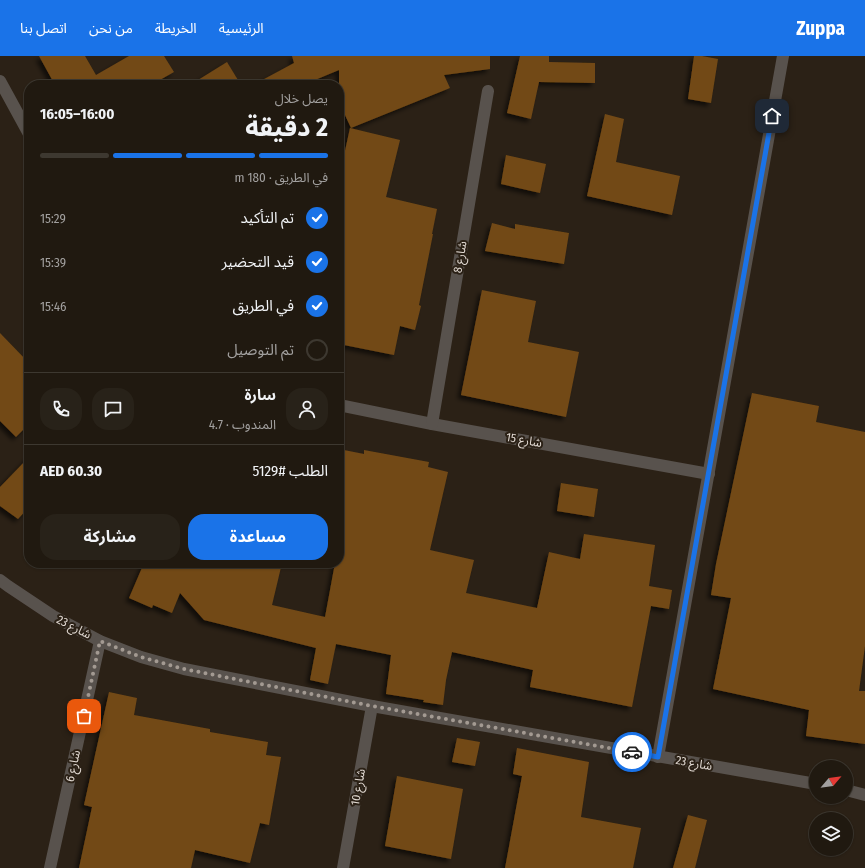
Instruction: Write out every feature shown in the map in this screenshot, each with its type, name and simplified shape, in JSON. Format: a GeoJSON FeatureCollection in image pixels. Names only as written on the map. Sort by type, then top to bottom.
{"type":"FeatureCollection","features":[{"type":"Feature","properties":{"kind":"street"},"geometry":{"type":"LineString","coordinates":[[658,757],[783,56]]}},
{"type":"Feature","properties":{"kind":"street"},"geometry":{"type":"LineString","coordinates":[[0,81],[24,125]]}},
{"type":"Feature","properties":{"kind":"street","name":"شارع 8"},"geometry":{"type":"LineString","coordinates":[[432,424],[488,91]]}},
{"type":"Feature","properties":{"kind":"street","name":"شارع 15"},"geometry":{"type":"LineString","coordinates":[[344,406],[432,424],[708,474]]}},
{"type":"Feature","properties":{"kind":"street","name":"شارع 23"},"geometry":{"type":"LineString","coordinates":[[0,580],[53,616],[100,641],[141,657],[184,669],[372,706],[809,783]]}},
{"type":"Feature","properties":{"kind":"street","name":"شارع 6"},"geometry":{"type":"LineString","coordinates":[[50,868],[100,641]]}},
{"type":"Feature","properties":{"kind":"street","name":"شارع 10"},"geometry":{"type":"LineString","coordinates":[[343,868],[372,706]]}},
{"type":"Feature","properties":{"kind":"street"},"geometry":{"type":"LineString","coordinates":[[853,789],[865,788]]}},
{"type":"Feature","properties":{"kind":"street"},"geometry":{"type":"LineString","coordinates":[[853,791],[865,795]]}},
{"type":"Feature","properties":{"kind":"building"},"geometry":{"type":"Polygon","coordinates":[[[39,56],[85,56],[96,75],[129,56],[164,56],[174,72],[160,80],[52,80],[39,56]]]}},
{"type":"Feature","properties":{"kind":"building"},"geometry":{"type":"Polygon","coordinates":[[[292,56],[490,56],[490,69],[444,75],[450,88],[351,128],[344,113],[344,80],[339,80],[339,70],[315,80],[262,80],[294,63],[292,56]]]}},
{"type":"Feature","properties":{"kind":"building"},"geometry":{"type":"Polygon","coordinates":[[[520,56],[549,56],[549,62],[595,63],[595,83],[539,82],[531,119],[507,113],[520,56]]]}},
{"type":"Feature","properties":{"kind":"building"},"geometry":{"type":"Polygon","coordinates":[[[694,56],[718,59],[711,103],[688,99],[694,56]]]}},
{"type":"Feature","properties":{"kind":"building"},"geometry":{"type":"Polygon","coordinates":[[[227,62],[238,80],[198,80],[227,62]]]}},
{"type":"Feature","properties":{"kind":"building"},"geometry":{"type":"Polygon","coordinates":[[[605,114],[624,119],[616,162],[680,176],[672,215],[587,196],[605,114]]]}},
{"type":"Feature","properties":{"kind":"building"},"geometry":{"type":"Polygon","coordinates":[[[350,128],[400,140],[386,197],[437,209],[419,305],[421,306],[415,330],[400,326],[394,355],[344,345],[344,155],[350,128]]]}},
{"type":"Feature","properties":{"kind":"building"},"geometry":{"type":"Polygon","coordinates":[[[506,155],[546,164],[540,193],[501,184],[506,155]]]}},
{"type":"Feature","properties":{"kind":"building"},"geometry":{"type":"Polygon","coordinates":[[[492,223],[515,229],[515,224],[569,233],[564,264],[485,251],[492,223]]]}},
{"type":"Feature","properties":{"kind":"building"},"geometry":{"type":"Polygon","coordinates":[[[482,290],[536,301],[528,342],[579,352],[566,417],[461,395],[482,290]]]}},
{"type":"Feature","properties":{"kind":"building"},"geometry":{"type":"Polygon","coordinates":[[[0,333],[24,358],[24,429],[16,437],[0,421],[0,333]]]}},
{"type":"Feature","properties":{"kind":"building"},"geometry":{"type":"Polygon","coordinates":[[[752,393],[819,406],[816,422],[865,432],[865,646],[859,691],[865,691],[865,744],[806,736],[809,710],[713,689],[731,598],[711,595],[716,564],[752,393]]]}},
{"type":"Feature","properties":{"kind":"building"},"geometry":{"type":"Polygon","coordinates":[[[344,450],[364,454],[364,450],[429,462],[428,467],[448,472],[430,550],[474,560],[466,593],[537,608],[549,552],[580,559],[584,534],[655,545],[649,586],[672,590],[669,609],[651,606],[632,707],[530,687],[533,670],[452,652],[446,680],[443,705],[423,702],[424,700],[386,694],[391,655],[336,644],[328,684],[310,680],[316,648],[204,620],[180,593],[172,613],[153,605],[152,608],[129,598],[142,568],[281,568],[272,605],[325,617],[334,568],[344,568],[344,450]]]}},
{"type":"Feature","properties":{"kind":"building"},"geometry":{"type":"Polygon","coordinates":[[[24,462],[24,512],[18,519],[0,506],[0,487],[24,462]]]}},
{"type":"Feature","properties":{"kind":"building"},"geometry":{"type":"Polygon","coordinates":[[[561,483],[598,489],[594,517],[557,511],[561,483]]]}},
{"type":"Feature","properties":{"kind":"building"},"geometry":{"type":"Polygon","coordinates":[[[109,692],[137,698],[134,715],[210,729],[210,732],[268,742],[266,755],[281,757],[269,825],[260,823],[250,863],[195,850],[191,868],[79,868],[92,807],[84,805],[109,692]]]}},
{"type":"Feature","properties":{"kind":"building"},"geometry":{"type":"Polygon","coordinates":[[[457,738],[480,742],[475,766],[452,762],[457,738]]]}},
{"type":"Feature","properties":{"kind":"building"},"geometry":{"type":"Polygon","coordinates":[[[517,748],[589,762],[581,817],[641,828],[633,868],[505,868],[522,776],[513,774],[517,748]]]}},
{"type":"Feature","properties":{"kind":"building"},"geometry":{"type":"Polygon","coordinates":[[[397,776],[463,789],[451,859],[385,846],[397,776]]]}},
{"type":"Feature","properties":{"kind":"building"},"geometry":{"type":"Polygon","coordinates":[[[688,815],[707,820],[695,868],[673,868],[688,815]]]}},
{"type":"Feature","properties":{"kind":"way so far"},"geometry":{"type":"LineString","coordinates":[[84,716],[100,641],[141,657],[184,669],[372,706],[632,752]]}},
{"type":"Feature","properties":{"kind":"route"},"geometry":{"type":"LineString","coordinates":[[632,752],[658,757],[772,116]]}}]}
